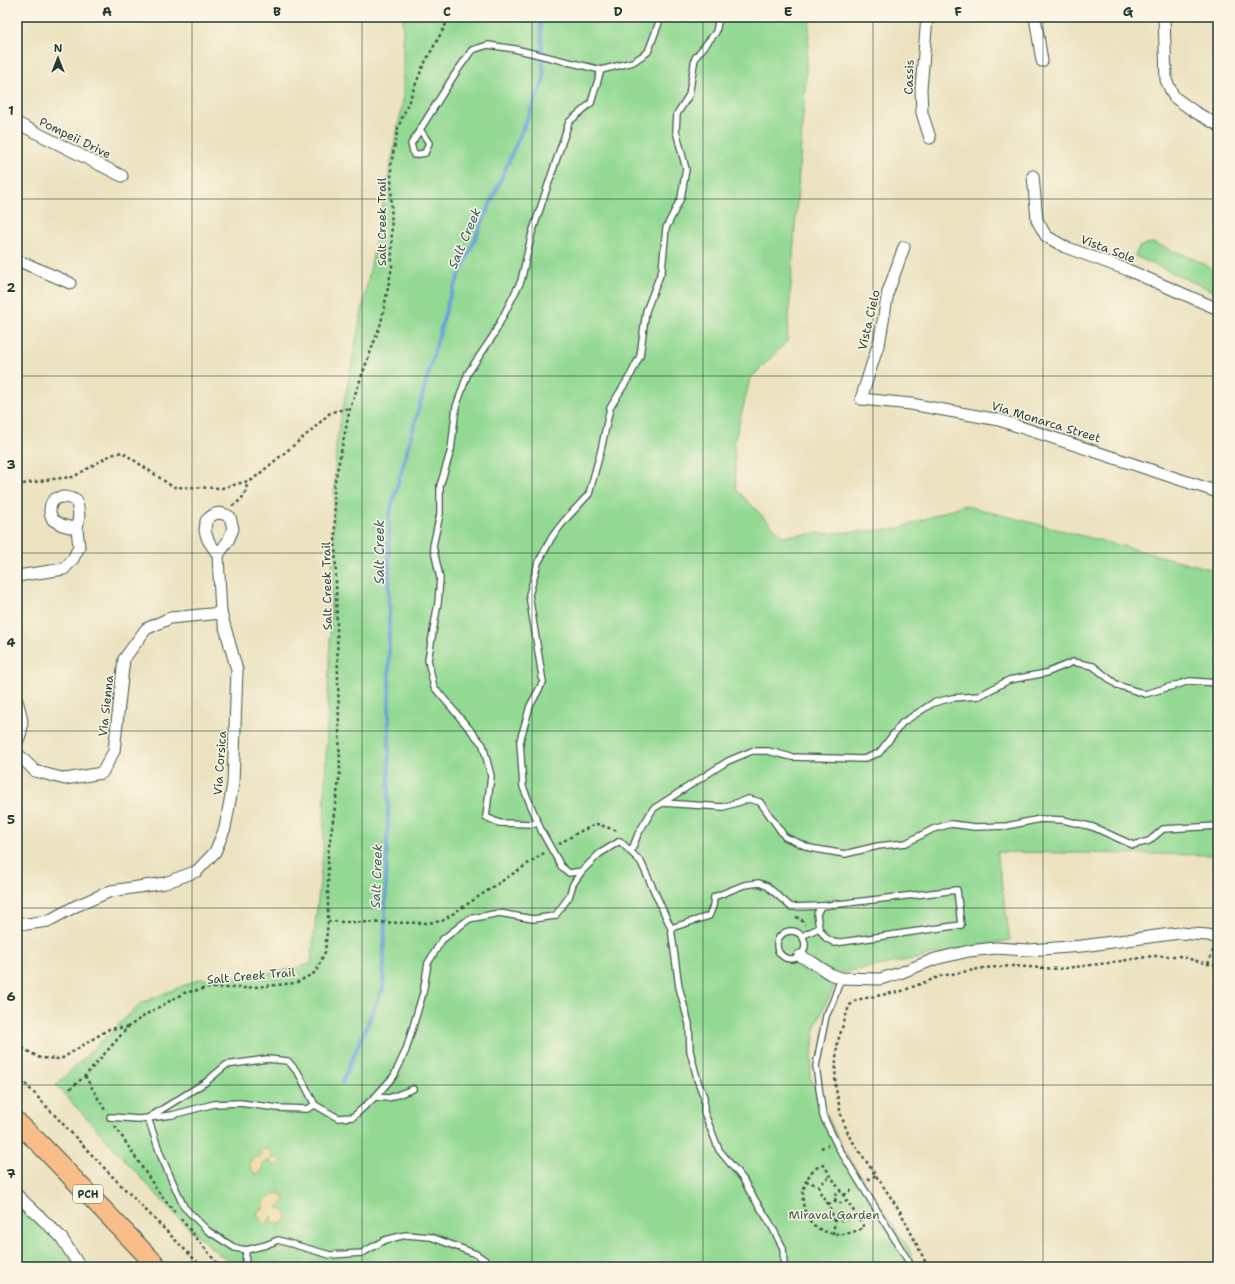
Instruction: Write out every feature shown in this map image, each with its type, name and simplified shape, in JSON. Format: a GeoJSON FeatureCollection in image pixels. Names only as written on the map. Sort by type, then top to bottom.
{"type":"FeatureCollection","features":[{"type":"Feature","properties":{"kind":"highway","name":"PCH"},"geometry":{"type":"LineString","coordinates":[[17,1122],[158,1267]]}},
{"type":"Feature","properties":{"kind":"street","name":"Cassis"},"geometry":{"type":"LineString","coordinates":[[927,17],[921,89],[922,113],[930,138]]}},
{"type":"Feature","properties":{"kind":"street"},"geometry":{"type":"LineString","coordinates":[[1035,17],[1042,61]]}},
{"type":"Feature","properties":{"kind":"street"},"geometry":{"type":"LineString","coordinates":[[1164,17],[1166,80],[1174,97],[1195,112],[1218,125]]}},
{"type":"Feature","properties":{"kind":"street","name":"Pompeii Drive"},"geometry":{"type":"LineString","coordinates":[[17,123],[122,176]]}},
{"type":"Feature","properties":{"kind":"street","name":"Vista Sole"},"geometry":{"type":"LineString","coordinates":[[1033,176],[1037,220],[1046,236],[1065,247],[1128,270],[1218,309]]}},
{"type":"Feature","properties":{"kind":"street","name":"Vista Cielo"},"geometry":{"type":"LineString","coordinates":[[861,399],[880,339],[888,292],[904,247]]}},
{"type":"Feature","properties":{"kind":"street"},"geometry":{"type":"LineString","coordinates":[[17,260],[70,283]]}},
{"type":"Feature","properties":{"kind":"street","name":"Via Monarca Street"},"geometry":{"type":"LineString","coordinates":[[861,399],[911,404],[999,420],[1218,492]]}},
{"type":"Feature","properties":{"kind":"street","name":"Via Corsica"},"geometry":{"type":"LineString","coordinates":[[17,922],[27,924],[48,921],[76,906],[111,891],[165,883],[197,871],[215,852],[225,828],[234,784],[237,670],[221,613],[218,555],[208,540],[205,531],[206,521],[212,514],[222,512],[225,514]]}},
{"type":"Feature","properties":{"kind":"street"},"geometry":{"type":"LineString","coordinates":[[218,555],[228,541],[233,529],[230,517],[225,514]]}},
{"type":"Feature","properties":{"kind":"street"},"geometry":{"type":"LineString","coordinates":[[17,576],[64,569],[73,559],[80,547],[76,529]]}},
{"type":"Feature","properties":{"kind":"street","name":"Via Sienna"},"geometry":{"type":"LineString","coordinates":[[17,753],[35,771],[65,779],[102,773],[114,750],[124,659],[146,629],[170,618],[221,613]]}},
{"type":"Feature","properties":{"kind":"street"},"geometry":{"type":"LineString","coordinates":[[17,702],[22,715],[22,732],[17,742]]}},
{"type":"Feature","properties":{"kind":"street"},"geometry":{"type":"LineString","coordinates":[[800,956],[830,974],[841,978],[880,979],[935,959],[969,951],[996,948],[1030,950],[1082,946],[1179,934],[1208,935],[1218,938]]}},
{"type":"Feature","properties":{"kind":"street"},"geometry":{"type":"LineString","coordinates":[[17,1195],[61,1237],[80,1267]]}},
{"type":"Feature","properties":{"kind":"lane"},"geometry":{"type":"LineString","coordinates":[[421,131],[455,74],[472,50],[488,45],[514,49],[600,70],[633,62],[648,52],[661,17]]}},
{"type":"Feature","properties":{"kind":"lane"},"geometry":{"type":"LineString","coordinates":[[582,871],[569,873],[561,866],[542,832],[523,787],[520,741],[530,706],[543,682],[529,595],[538,562],[552,537],[565,520],[589,494],[601,450],[610,408],[640,356],[646,311],[662,270],[666,228],[681,198],[686,169],[676,131],[677,114],[689,95],[695,58],[716,32],[719,17]]}},
{"type":"Feature","properties":{"kind":"lane"},"geometry":{"type":"LineString","coordinates":[[538,823],[499,823],[486,817],[491,776],[483,746],[434,687],[428,660],[438,603],[440,578],[433,546],[440,514],[440,486],[452,450],[456,407],[463,386],[468,373],[494,336],[521,281],[532,233],[569,122],[591,103],[600,70]]}},
{"type":"Feature","properties":{"kind":"lane"},"geometry":{"type":"LineString","coordinates":[[631,852],[638,834],[653,809],[728,761],[752,751],[768,751],[791,757],[863,759],[879,752],[902,723],[933,703],[952,698],[979,696],[1009,680],[1046,673],[1072,662],[1093,666],[1117,685],[1145,694],[1190,681],[1218,683]]}},
{"type":"Feature","properties":{"kind":"lane"},"geometry":{"type":"LineString","coordinates":[[663,803],[722,807],[749,799],[760,802],[785,837],[810,848],[845,854],[878,846],[906,843],[933,829],[951,824],[975,827],[1008,826],[1040,819],[1063,820],[1093,827],[1133,845],[1149,841],[1163,829],[1218,826]]}},
{"type":"Feature","properties":{"kind":"lane"},"geometry":{"type":"LineString","coordinates":[[148,1118],[206,1082],[226,1065],[267,1059],[288,1060],[299,1074],[315,1105],[338,1118],[353,1117],[376,1096],[394,1076],[406,1050],[423,993],[428,963],[442,940],[469,919],[499,913],[533,919],[555,916],[569,898],[573,884],[582,871],[599,854],[620,841],[641,862],[671,928],[679,987],[689,1024],[690,1051],[698,1082],[704,1096],[704,1112],[719,1150],[743,1179],[783,1248],[784,1267]]}},
{"type":"Feature","properties":{"kind":"lane"},"geometry":{"type":"LineString","coordinates":[[671,928],[709,916],[714,906],[714,898],[744,885],[759,883],[767,886],[791,907],[821,906],[957,890],[961,925],[835,943],[826,938],[819,928],[817,914],[821,906]]}},
{"type":"Feature","properties":{"kind":"lane"},"geometry":{"type":"LineString","coordinates":[[802,936],[819,928]]}},
{"type":"Feature","properties":{"kind":"lane"},"geometry":{"type":"LineString","coordinates":[[792,931],[802,936],[805,947],[800,956],[795,959],[789,959],[784,958],[780,954],[777,943],[778,938],[787,932],[792,931]]}},
{"type":"Feature","properties":{"kind":"lane"},"geometry":{"type":"LineString","coordinates":[[841,978],[826,1016],[816,1066],[823,1116],[838,1147],[912,1267]]}},
{"type":"Feature","properties":{"kind":"lane"},"geometry":{"type":"LineString","coordinates":[[376,1096],[389,1098],[413,1089]]}},
{"type":"Feature","properties":{"kind":"lane"},"geometry":{"type":"LineString","coordinates":[[110,1117],[138,1120],[172,1115],[214,1104],[240,1103],[278,1108],[307,1109],[315,1105]]}},
{"type":"Feature","properties":{"kind":"lane"},"geometry":{"type":"LineString","coordinates":[[148,1118],[161,1156],[184,1207],[208,1231],[235,1248],[246,1250],[278,1240],[330,1255],[362,1253],[385,1240],[406,1235],[431,1237],[476,1254],[496,1267]]}},
{"type":"Feature","properties":{"kind":"lane"},"geometry":{"type":"LineString","coordinates":[[245,1267],[246,1250]]}},
{"type":"Feature","properties":{"kind":"path","name":"Salt Creek Trail"},"geometry":{"type":"LineString","coordinates":[[70,1089],[85,1076],[128,1027],[150,1012],[184,993],[207,988],[245,988],[296,983],[316,972],[325,952],[328,921],[328,854],[340,773],[334,486],[350,408],[381,323],[392,267],[391,164],[398,128],[423,66],[450,17]]}},
{"type":"Feature","properties":{"kind":"path"},"geometry":{"type":"LineString","coordinates":[[17,485],[73,477],[110,455],[122,452],[130,456],[173,487],[222,488],[252,480],[275,462],[331,412],[350,408]]}},
{"type":"Feature","properties":{"kind":"path"},"geometry":{"type":"LineString","coordinates":[[225,514],[232,506],[241,500],[246,491],[247,482]]}},
{"type":"Feature","properties":{"kind":"path"},"geometry":{"type":"LineString","coordinates":[[559,844],[579,832],[597,824],[615,830],[620,841]]}},
{"type":"Feature","properties":{"kind":"path"},"geometry":{"type":"LineString","coordinates":[[328,921],[427,923],[442,921],[545,853]]}},
{"type":"Feature","properties":{"kind":"path"},"geometry":{"type":"LineString","coordinates":[[794,916],[801,919],[810,932]]}},
{"type":"Feature","properties":{"kind":"path"},"geometry":{"type":"LineString","coordinates":[[1208,964],[1218,938]]}},
{"type":"Feature","properties":{"kind":"path"},"geometry":{"type":"LineString","coordinates":[[928,1267],[900,1212],[849,1136],[841,1116],[835,1084],[837,1044],[849,1006],[856,1000],[902,992],[941,976],[984,968],[1013,966],[1058,969],[1153,956],[1179,956],[1208,964],[1218,965]]}},
{"type":"Feature","properties":{"kind":"path","name":"Salt Creek Trail"},"geometry":{"type":"LineString","coordinates":[[17,1045],[40,1058],[61,1059],[109,1029],[128,1027]]}},
{"type":"Feature","properties":{"kind":"path"},"geometry":{"type":"LineString","coordinates":[[17,1075],[109,1173],[202,1267]]}},
{"type":"Feature","properties":{"kind":"path"},"geometry":{"type":"LineString","coordinates":[[85,1076],[157,1190],[220,1267]]}},
{"type":"Feature","properties":{"kind":"path"},"geometry":{"type":"LineString","coordinates":[[823,1164],[864,1227],[857,1232],[840,1235],[828,1233],[815,1226],[807,1215],[802,1201],[802,1192],[806,1181],[811,1172],[823,1164]]}},
{"type":"Feature","properties":{"kind":"path"},"geometry":{"type":"LineString","coordinates":[[819,1186],[830,1175]]}},
{"type":"Feature","properties":{"kind":"path"},"geometry":{"type":"LineString","coordinates":[[806,1181],[819,1186]]}},
{"type":"Feature","properties":{"kind":"path"},"geometry":{"type":"LineString","coordinates":[[819,1186],[820,1194],[828,1204],[835,1220],[833,1234]]}},
{"type":"Feature","properties":{"kind":"path"},"geometry":{"type":"LineString","coordinates":[[836,1201],[834,1197],[841,1191]]}},
{"type":"Feature","properties":{"kind":"path"},"geometry":{"type":"LineString","coordinates":[[828,1204],[836,1201],[839,1203],[844,1203],[847,1200]]}},
{"type":"Feature","properties":{"kind":"path"},"geometry":{"type":"LineString","coordinates":[[835,1220],[849,1219],[857,1215]]}},
{"type":"Feature","properties":{"kind":"green space","name":"Miraval Garden"},"geometry":{"type":"Polygon","coordinates":[[[403,17],[810,17],[787,341],[750,379],[734,444],[736,489],[782,536],[898,529],[963,505],[1218,571],[1218,855],[997,852],[1010,940],[841,973],[815,1026],[810,1078],[843,1150],[908,1247],[916,1267],[234,1267],[181,1221],[56,1085],[141,1003],[200,979],[259,976],[311,964],[323,852],[336,444],[403,101],[403,17]]]}},
{"type":"Feature","properties":{"kind":"green space"},"geometry":{"type":"Polygon","coordinates":[[[1154,243],[1209,267],[1215,276],[1215,292],[1135,256],[1139,247],[1154,243]]]}},
{"type":"Feature","properties":{"kind":"green space"},"geometry":{"type":"Polygon","coordinates":[[[17,1203],[81,1267],[17,1267],[17,1203]]]}},
{"type":"Feature","properties":{"kind":"sand"},"geometry":{"type":"Polygon","coordinates":[[[262,1149],[269,1150],[273,1153],[270,1157],[272,1159],[277,1157],[281,1161],[280,1164],[275,1166],[269,1161],[265,1161],[261,1172],[257,1174],[252,1171],[250,1166],[251,1159],[260,1157],[262,1153],[259,1152],[262,1149]]]}},
{"type":"Feature","properties":{"kind":"sand"},"geometry":{"type":"Polygon","coordinates":[[[278,1193],[284,1196],[285,1201],[279,1206],[279,1209],[285,1211],[287,1217],[286,1221],[280,1224],[273,1222],[271,1216],[268,1224],[265,1224],[261,1221],[257,1213],[260,1209],[264,1208],[264,1202],[267,1198],[278,1193]]]}},
{"type":"Feature","properties":{"kind":"waterway","name":"Salt Creek"},"geometry":{"type":"LineString","coordinates":[[342,1083],[383,988],[389,777],[389,516],[449,299],[544,80],[540,17]]}}]}
